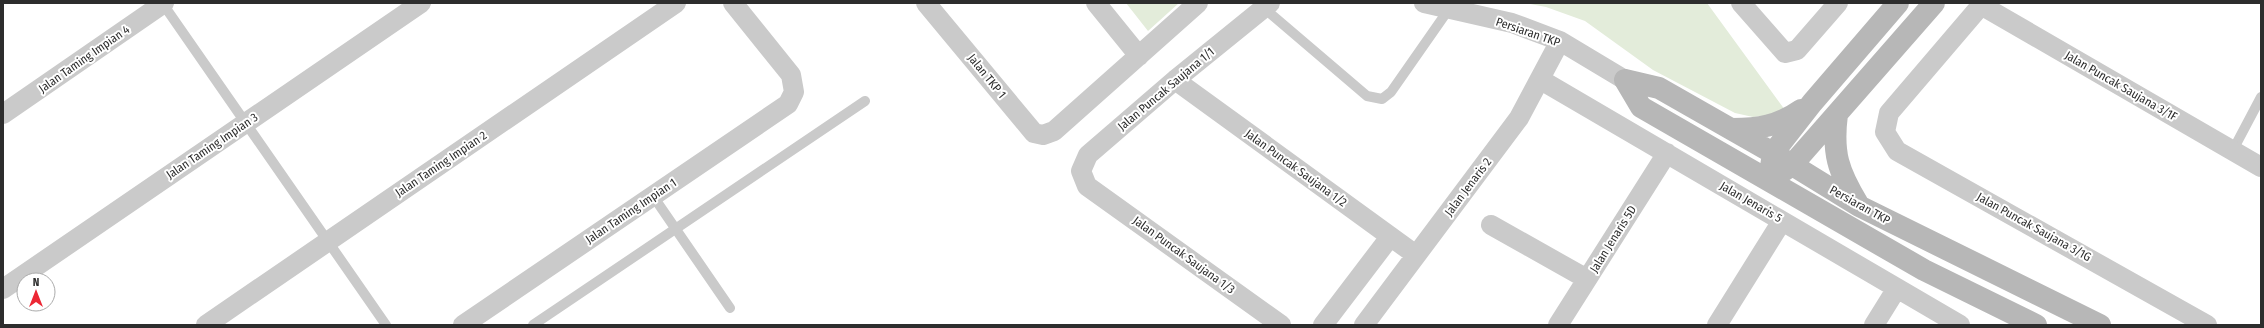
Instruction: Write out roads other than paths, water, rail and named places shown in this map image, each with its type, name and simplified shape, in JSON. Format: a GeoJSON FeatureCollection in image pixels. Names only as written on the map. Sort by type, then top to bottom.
{"type":"FeatureCollection","features":[{"type":"Feature","properties":{"kind":"street","name":"Jalan Taming Impian 3"},"geometry":{"type":"LineString","coordinates":[[3,289],[421,3]]}},
{"type":"Feature","properties":{"kind":"street","name":"Jalan Taming Impian 2"},"geometry":{"type":"LineString","coordinates":[[206,325],[676,3]]}},
{"type":"Feature","properties":{"kind":"street","name":"Jalan Taming Impian 1"},"geometry":{"type":"LineString","coordinates":[[463,325],[788,104],[794,92],[791,75],[733,3]]}},
{"type":"Feature","properties":{"kind":"street","name":"Jalan TKP 1"},"geometry":{"type":"LineString","coordinates":[[926,3],[1034,133],[1044,135],[1054,131],[1139,56]]}},
{"type":"Feature","properties":{"kind":"street"},"geometry":{"type":"LineString","coordinates":[[1096,3],[1139,56],[1198,3]]}},
{"type":"Feature","properties":{"kind":"street","name":"Persiaran TKP"},"geometry":{"type":"LineString","coordinates":[[1424,3],[1512,23],[1560,42],[1625,80],[1659,88],[1773,153],[1860,206],[2100,325]]}},
{"type":"Feature","properties":{"kind":"street"},"geometry":{"type":"LineString","coordinates":[[1741,3],[1785,54],[1797,50],[1838,3]]}},
{"type":"Feature","properties":{"kind":"street"},"geometry":{"type":"LineString","coordinates":[[1769,180],[1773,153],[1812,102],[1898,3]]}},
{"type":"Feature","properties":{"kind":"street"},"geometry":{"type":"LineString","coordinates":[[1769,180],[1792,165],[1934,3]]}},
{"type":"Feature","properties":{"kind":"street","name":"Jalan Taming Impian 4"},"geometry":{"type":"LineString","coordinates":[[3,114],[164,4]]}},
{"type":"Feature","properties":{"kind":"street","name":"Jalan Puncak Saujana 3/1G"},"geometry":{"type":"LineString","coordinates":[[1982,4],[1889,113],[1885,132],[1897,151],[2207,325]]}},
{"type":"Feature","properties":{"kind":"street","name":"Jalan Puncak Saujana 3/1F"},"geometry":{"type":"LineString","coordinates":[[1982,4],[2261,166]]}},
{"type":"Feature","properties":{"kind":"street","name":"Jalan Puncak Saujana 1/1"},"geometry":{"type":"LineString","coordinates":[[1087,186],[1081,171],[1088,155],[1175,80],[1267,6]]}},
{"type":"Feature","properties":{"kind":"street","name":"Jalan Jenaris 2"},"geometry":{"type":"LineString","coordinates":[[1364,325],[1519,118],[1541,80],[1560,42]]}},
{"type":"Feature","properties":{"kind":"street","name":"Jalan Puncak Saujana 1/2"},"geometry":{"type":"LineString","coordinates":[[1175,80],[1416,255]]}},
{"type":"Feature","properties":{"kind":"street","name":"Jalan Jenaris 5"},"geometry":{"type":"LineString","coordinates":[[1541,80],[1960,325]]}},
{"type":"Feature","properties":{"kind":"street","name":"Persiaran TKP"},"geometry":{"type":"LineString","coordinates":[[1625,80],[1640,107],[1924,270],[2036,325]]}},
{"type":"Feature","properties":{"kind":"street"},"geometry":{"type":"LineString","coordinates":[[1732,129],[1753,129],[1786,121],[1812,102]]}},
{"type":"Feature","properties":{"kind":"street"},"geometry":{"type":"LineString","coordinates":[[1837,114],[1835,151],[1843,179],[1860,206]]}},
{"type":"Feature","properties":{"kind":"street","name":"Jalan Jenaris 5D"},"geometry":{"type":"LineString","coordinates":[[1558,325],[1667,153]]}},
{"type":"Feature","properties":{"kind":"street","name":"Jalan Puncak Saujana 1/3"},"geometry":{"type":"LineString","coordinates":[[1087,186],[1281,325]]}},
{"type":"Feature","properties":{"kind":"street"},"geometry":{"type":"LineString","coordinates":[[1716,325],[1782,221]]}},
{"type":"Feature","properties":{"kind":"street"},"geometry":{"type":"LineString","coordinates":[[1491,225],[1587,279]]}},
{"type":"Feature","properties":{"kind":"street"},"geometry":{"type":"LineString","coordinates":[[1323,325],[1390,237]]}},
{"type":"Feature","properties":{"kind":"street"},"geometry":{"type":"LineString","coordinates":[[1874,325],[1897,288]]}},
{"type":"Feature","properties":{"kind":"lane"},"geometry":{"type":"LineString","coordinates":[[164,4],[386,325]]}},
{"type":"Feature","properties":{"kind":"lane"},"geometry":{"type":"LineString","coordinates":[[1267,6],[1367,96],[1382,99],[1392,92],[1449,9]]}},
{"type":"Feature","properties":{"kind":"lane"},"geometry":{"type":"LineString","coordinates":[[2233,150],[2261,98]]}},
{"type":"Feature","properties":{"kind":"lane"},"geometry":{"type":"LineString","coordinates":[[532,325],[865,101]]}},
{"type":"Feature","properties":{"kind":"lane"},"geometry":{"type":"LineString","coordinates":[[653,196],[730,308]]}}]}
